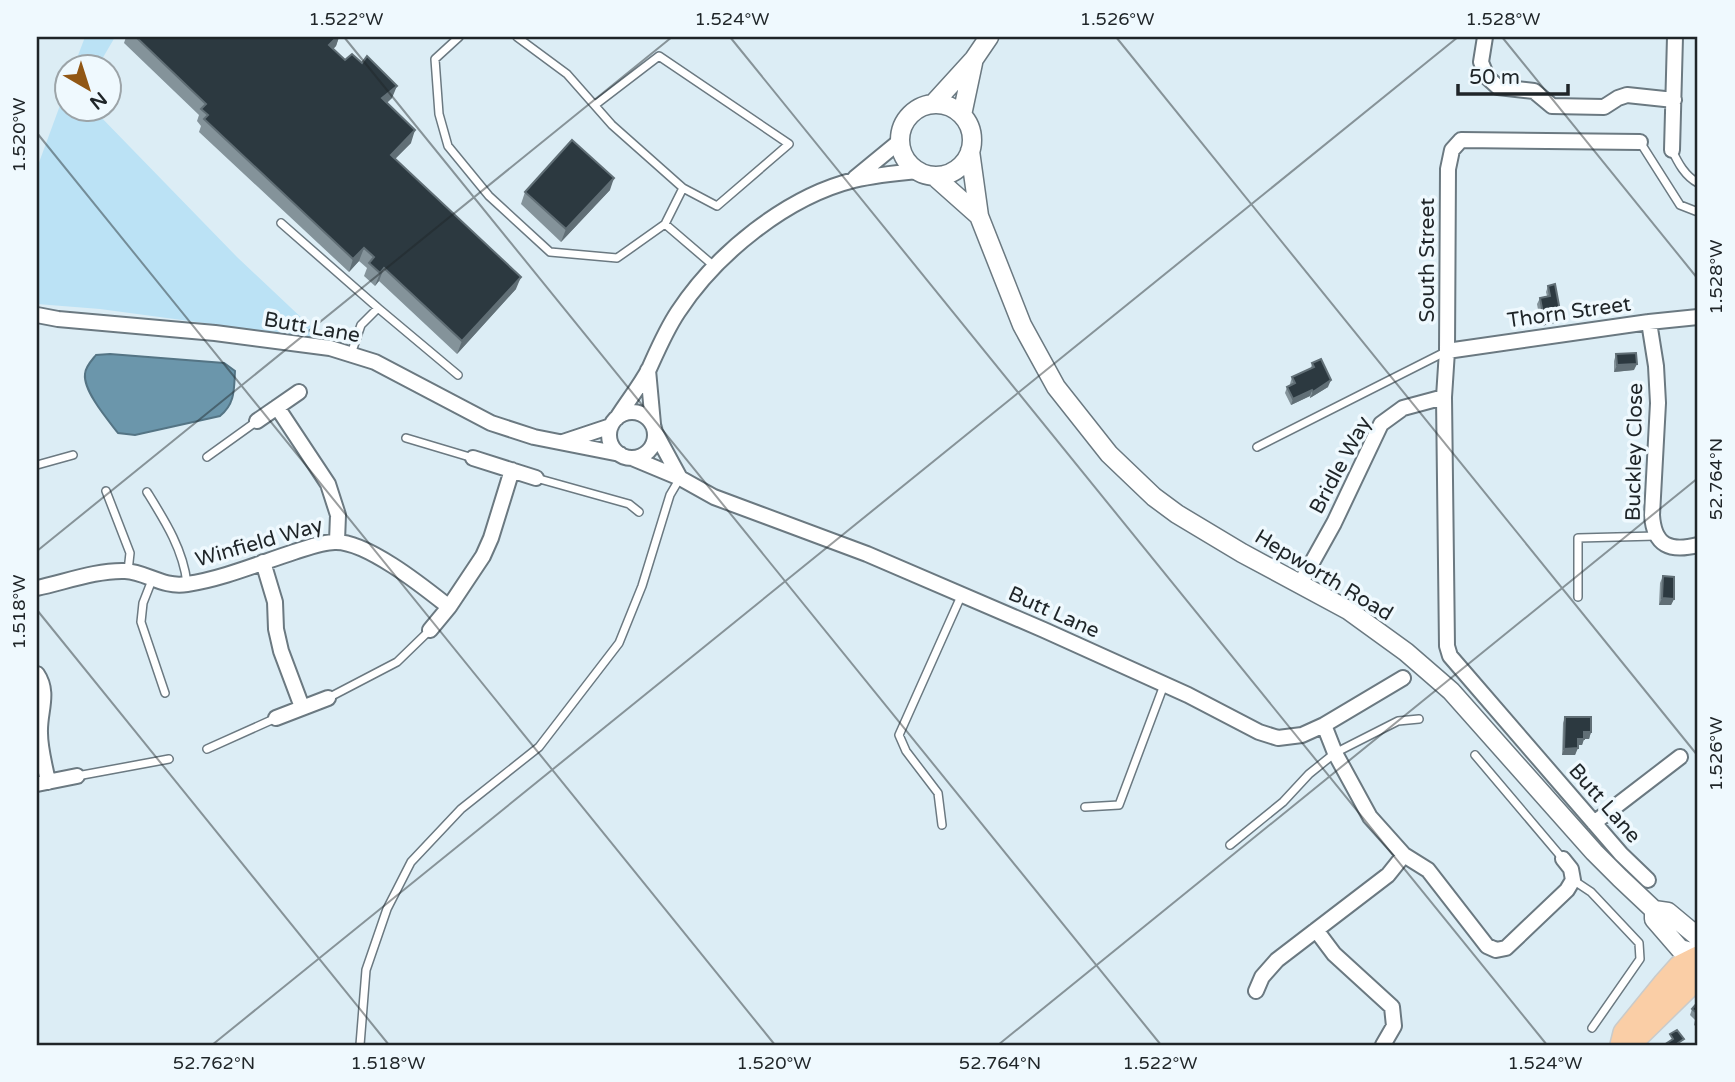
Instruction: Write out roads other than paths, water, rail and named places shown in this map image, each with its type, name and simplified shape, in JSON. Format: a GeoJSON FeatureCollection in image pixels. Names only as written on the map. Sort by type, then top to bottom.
{"type":"FeatureCollection","features":[{"type":"Feature","properties":{"kind":"highway"},"geometry":{"type":"LineString","coordinates":[[1623,1045],[1625,1033],[1664,985],[1680,967],[1698,956]]}},
{"type":"Feature","properties":{"kind":"highway"},"geometry":{"type":"LineString","coordinates":[[1623,1045],[1646,1029],[1690,984],[1698,966]]}},
{"type":"Feature","properties":{"kind":"street"},"geometry":{"type":"LineString","coordinates":[[933,104],[974,60],[989,37]]}},
{"type":"Feature","properties":{"kind":"street"},"geometry":{"type":"LineString","coordinates":[[1485,37],[1481,62],[1487,77],[1498,87],[1534,91],[1552,106],[1605,107],[1627,95],[1674,100]]}},
{"type":"Feature","properties":{"kind":"street"},"geometry":{"type":"LineString","coordinates":[[1672,150],[1677,37]]}},
{"type":"Feature","properties":{"kind":"street"},"geometry":{"type":"LineString","coordinates":[[962,115],[974,60]]}},
{"type":"Feature","properties":{"kind":"street"},"geometry":{"type":"LineString","coordinates":[[851,181],[952,172],[960,167],[970,151],[971,132],[962,115],[949,106],[923,106],[905,120],[900,141],[905,158],[926,173]]}},
{"type":"Feature","properties":{"kind":"street","name":"South Street"},"geometry":{"type":"LineString","coordinates":[[1450,656],[1447,646],[1444,397],[1447,351],[1448,169],[1452,150],[1461,140],[1640,142]]}},
{"type":"Feature","properties":{"kind":"street"},"geometry":{"type":"LineString","coordinates":[[648,370],[654,442],[641,456],[626,456],[610,442],[614,422],[648,370],[655,351],[678,311],[715,266],[756,229],[808,199],[851,181],[900,141]]}},
{"type":"Feature","properties":{"kind":"street","name":"Hepworth Road"},"geometry":{"type":"LineString","coordinates":[[970,151],[979,216],[1022,325],[1044,366],[1072,408],[1109,454],[1131,477],[1198,527],[1348,610],[1427,669],[1499,743],[1594,852],[1654,910],[1668,912],[1698,937]]}},
{"type":"Feature","properties":{"kind":"street","name":"Hepworth Road"},"geometry":{"type":"LineString","coordinates":[[926,173],[979,216]]}},
{"type":"Feature","properties":{"kind":"street","name":"Butt Lane"},"geometry":{"type":"LineString","coordinates":[[37,315],[330,348],[375,362],[491,422],[534,437],[626,456],[680,478],[714,497],[866,554],[962,594],[1164,685],[1259,732],[1278,738],[1302,734],[1324,725],[1403,678]]}},
{"type":"Feature","properties":{"kind":"street","name":"Thorn Street"},"geometry":{"type":"LineString","coordinates":[[1447,351],[1698,317]]}},
{"type":"Feature","properties":{"kind":"street","name":"Buckley Close"},"geometry":{"type":"LineString","coordinates":[[1649,322],[1658,403],[1651,515],[1653,531],[1669,546],[1683,548],[1698,545]]}},
{"type":"Feature","properties":{"kind":"street"},"geometry":{"type":"LineString","coordinates":[[257,421],[299,392]]}},
{"type":"Feature","properties":{"kind":"street","name":"Bridle Way"},"geometry":{"type":"LineString","coordinates":[[1300,584],[1334,523],[1381,424],[1403,408],[1444,397]]}},
{"type":"Feature","properties":{"kind":"street"},"geometry":{"type":"LineString","coordinates":[[277,407],[328,484],[338,514],[337,541]]}},
{"type":"Feature","properties":{"kind":"street"},"geometry":{"type":"LineString","coordinates":[[614,422],[624,414],[640,413],[654,428],[680,478]]}},
{"type":"Feature","properties":{"kind":"street","name":"Butt Lane"},"geometry":{"type":"LineString","coordinates":[[562,442],[614,422]]}},
{"type":"Feature","properties":{"kind":"street"},"geometry":{"type":"LineString","coordinates":[[473,458],[536,478]]}},
{"type":"Feature","properties":{"kind":"street"},"geometry":{"type":"LineString","coordinates":[[430,630],[469,578],[487,547],[512,470]]}},
{"type":"Feature","properties":{"kind":"street","name":"Winfield Way"},"geometry":{"type":"LineString","coordinates":[[37,588],[128,571],[165,584],[187,584],[337,541],[376,556],[414,579],[449,607]]}},
{"type":"Feature","properties":{"kind":"street"},"geometry":{"type":"LineString","coordinates":[[263,562],[275,602],[276,629],[281,651],[302,707]]}},
{"type":"Feature","properties":{"kind":"street","name":"Butt Lane"},"geometry":{"type":"LineString","coordinates":[[1450,656],[1621,854],[1648,880]]}},
{"type":"Feature","properties":{"kind":"street"},"geometry":{"type":"LineString","coordinates":[[37,674],[42,681],[45,696],[40,733],[42,783],[77,776]]}},
{"type":"Feature","properties":{"kind":"street"},"geometry":{"type":"LineString","coordinates":[[276,718],[328,698]]}},
{"type":"Feature","properties":{"kind":"street"},"geometry":{"type":"LineString","coordinates":[[1324,725],[1335,753],[1370,817],[1404,855],[1428,870],[1487,946],[1496,950],[1506,948],[1567,890],[1573,880],[1571,869],[1563,859]]}},
{"type":"Feature","properties":{"kind":"street"},"geometry":{"type":"LineString","coordinates":[[1594,823],[1680,757]]}},
{"type":"Feature","properties":{"kind":"street"},"geometry":{"type":"LineString","coordinates":[[1256,990],[1262,976],[1277,960],[1388,875],[1404,855]]}},
{"type":"Feature","properties":{"kind":"street"},"geometry":{"type":"LineString","coordinates":[[1654,910],[1654,919],[1680,948],[1698,956]]}},
{"type":"Feature","properties":{"kind":"street"},"geometry":{"type":"LineString","coordinates":[[1316,930],[1341,961],[1391,1007],[1394,1026],[1383,1045]]}},
{"type":"Feature","properties":{"kind":"lane"},"geometry":{"type":"LineString","coordinates":[[446,37],[450,45]]}},
{"type":"Feature","properties":{"kind":"lane"},"geometry":{"type":"LineString","coordinates":[[459,37],[435,59],[439,114],[448,146],[489,196],[550,252],[617,258],[665,224],[683,188]]}},
{"type":"Feature","properties":{"kind":"lane"},"geometry":{"type":"LineString","coordinates":[[517,37],[568,74],[612,125],[683,188],[718,206],[789,144],[659,56],[595,105]]}},
{"type":"Feature","properties":{"kind":"lane","name":"South Street"},"geometry":{"type":"LineString","coordinates":[[1640,142],[1680,205],[1698,212]]}},
{"type":"Feature","properties":{"kind":"lane"},"geometry":{"type":"LineString","coordinates":[[1672,150],[1677,162],[1692,180],[1698,183]]}},
{"type":"Feature","properties":{"kind":"lane"},"geometry":{"type":"LineString","coordinates":[[281,223],[458,375]]}},
{"type":"Feature","properties":{"kind":"lane"},"geometry":{"type":"LineString","coordinates":[[665,224],[715,266]]}},
{"type":"Feature","properties":{"kind":"lane"},"geometry":{"type":"LineString","coordinates":[[351,354],[361,325],[378,308]]}},
{"type":"Feature","properties":{"kind":"lane"},"geometry":{"type":"LineString","coordinates":[[1257,447],[1447,351]]}},
{"type":"Feature","properties":{"kind":"lane"},"geometry":{"type":"LineString","coordinates":[[207,457],[257,421]]}},
{"type":"Feature","properties":{"kind":"lane"},"geometry":{"type":"LineString","coordinates":[[406,438],[473,458]]}},
{"type":"Feature","properties":{"kind":"lane"},"geometry":{"type":"LineString","coordinates":[[37,465],[73,455]]}},
{"type":"Feature","properties":{"kind":"lane"},"geometry":{"type":"LineString","coordinates":[[536,478],[629,504],[639,512]]}},
{"type":"Feature","properties":{"kind":"lane"},"geometry":{"type":"LineString","coordinates":[[360,1045],[366,970],[387,909],[411,862],[461,809],[539,747],[619,643],[642,586],[670,495],[680,478]]}},
{"type":"Feature","properties":{"kind":"lane"},"geometry":{"type":"LineString","coordinates":[[106,491],[130,553],[128,571]]}},
{"type":"Feature","properties":{"kind":"lane"},"geometry":{"type":"LineString","coordinates":[[147,492],[173,534],[183,561],[187,584]]}},
{"type":"Feature","properties":{"kind":"lane"},"geometry":{"type":"LineString","coordinates":[[1578,597],[1577,538],[1657,536]]}},
{"type":"Feature","properties":{"kind":"lane"},"geometry":{"type":"LineString","coordinates":[[152,580],[143,603],[141,622],[165,693]]}},
{"type":"Feature","properties":{"kind":"lane"},"geometry":{"type":"LineString","coordinates":[[942,825],[938,793],[906,751],[899,735],[962,594]]}},
{"type":"Feature","properties":{"kind":"lane"},"geometry":{"type":"LineString","coordinates":[[328,698],[397,662],[430,630]]}},
{"type":"Feature","properties":{"kind":"lane"},"geometry":{"type":"LineString","coordinates":[[1085,807],[1119,805],[1164,685]]}},
{"type":"Feature","properties":{"kind":"lane"},"geometry":{"type":"LineString","coordinates":[[207,749],[276,718]]}},
{"type":"Feature","properties":{"kind":"lane"},"geometry":{"type":"LineString","coordinates":[[1230,845],[1283,802],[1309,774],[1335,753],[1398,721],[1419,719]]}},
{"type":"Feature","properties":{"kind":"lane"},"geometry":{"type":"LineString","coordinates":[[1475,755],[1563,859]]}},
{"type":"Feature","properties":{"kind":"lane"},"geometry":{"type":"LineString","coordinates":[[77,776],[169,759]]}},
{"type":"Feature","properties":{"kind":"lane"},"geometry":{"type":"LineString","coordinates":[[1573,880],[1591,892],[1639,943],[1640,959],[1592,1028]]}}]}
